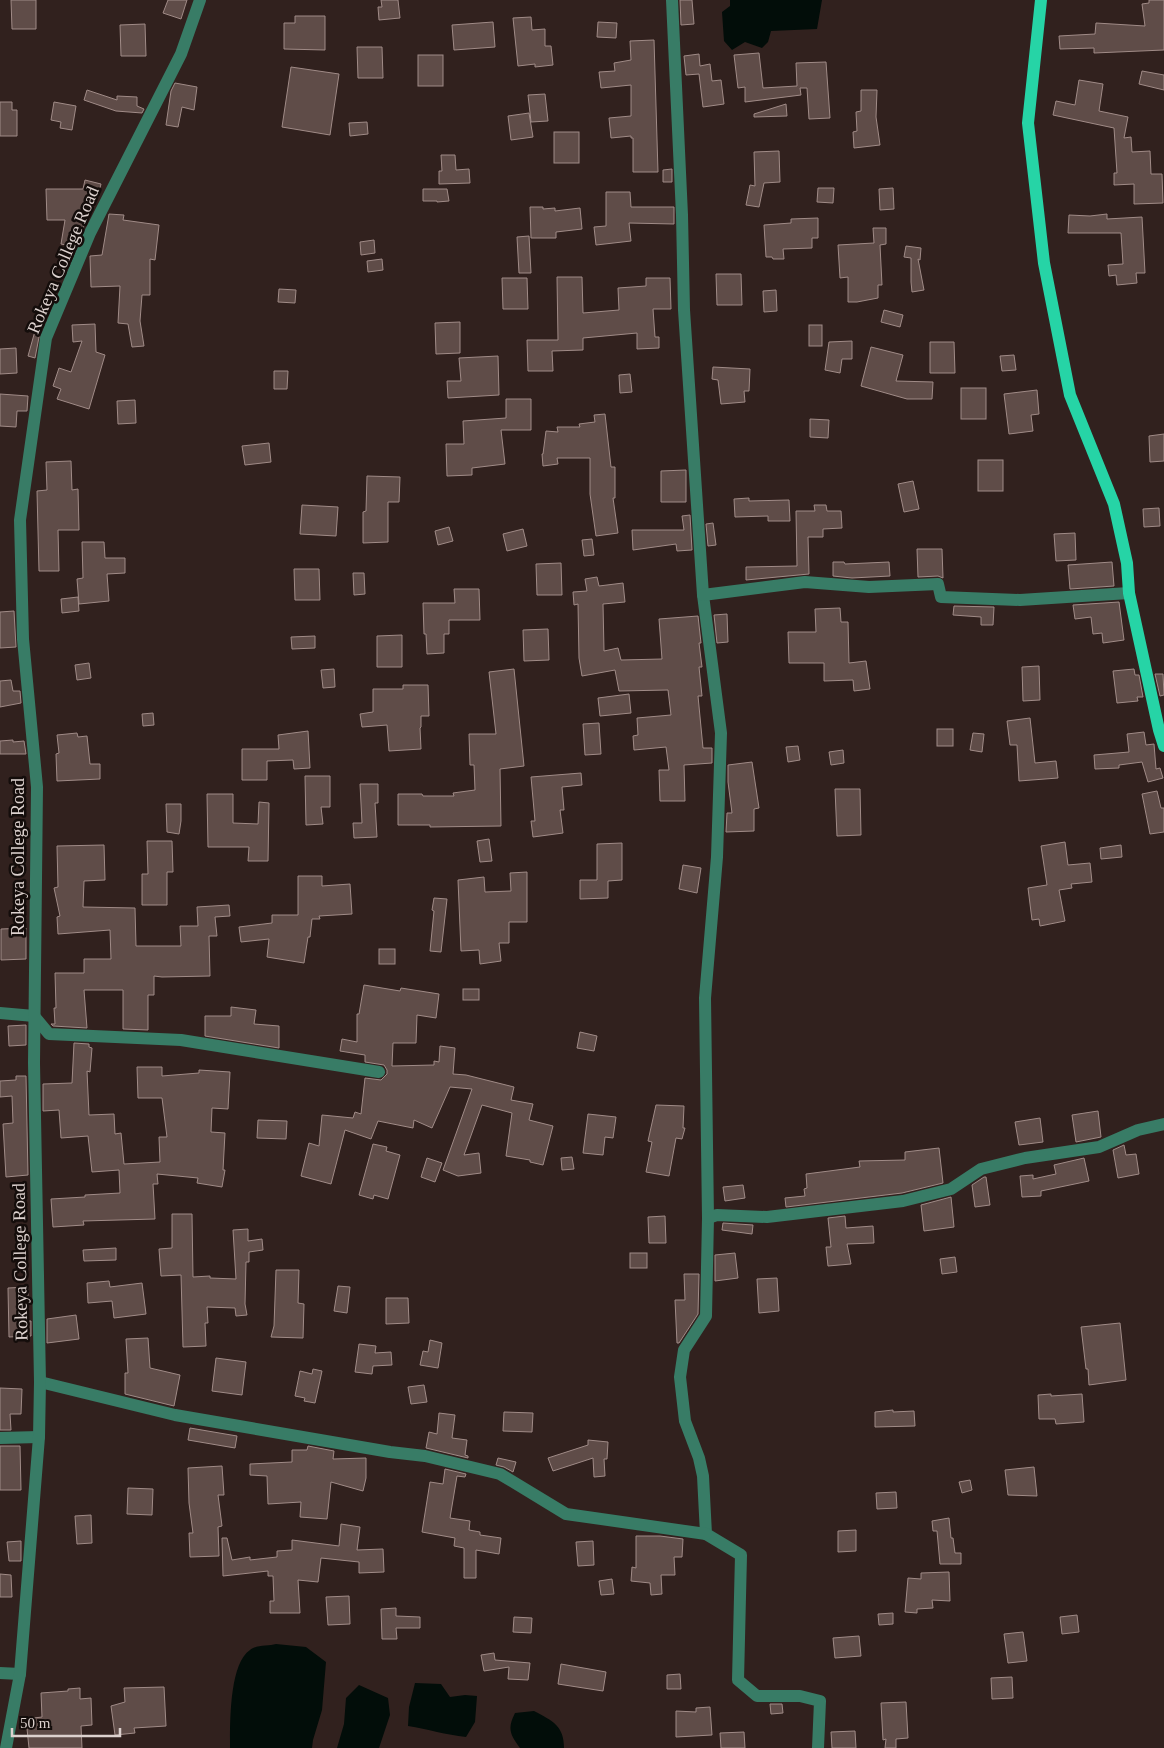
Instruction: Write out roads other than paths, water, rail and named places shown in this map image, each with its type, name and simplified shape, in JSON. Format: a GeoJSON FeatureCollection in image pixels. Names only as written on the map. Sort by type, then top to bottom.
{"type":"FeatureCollection","features":[{"type":"Feature","properties":{"kind":"main road"},"geometry":{"type":"LineString","coordinates":[[1040,0],[1028,123],[1044,263],[1070,395],[1114,504],[1128,563],[1129,593],[1164,746]]}},
{"type":"Feature","properties":{"kind":"street","name":"Rokeya College Road"},"geometry":{"type":"LineString","coordinates":[[6,1748],[20,1674],[39,1437],[40,1382],[34,1073],[37,787],[23,640],[20,520],[46,338],[90,233],[181,54],[200,0]]}},
{"type":"Feature","properties":{"kind":"street"},"geometry":{"type":"LineString","coordinates":[[672,0],[682,215],[684,310],[703,595],[721,733],[717,857],[705,998],[708,1218],[706,1316],[684,1350],[680,1378],[685,1421],[699,1458],[703,1476],[706,1534]]}},
{"type":"Feature","properties":{"kind":"street"},"geometry":{"type":"LineString","coordinates":[[703,595],[805,582],[869,587],[938,584],[941,597],[951,598],[1020,600],[1129,593]]}},
{"type":"Feature","properties":{"kind":"street"},"geometry":{"type":"LineString","coordinates":[[0,1013],[34,1016],[49,1034],[181,1040],[379,1072]]}},
{"type":"Feature","properties":{"kind":"street"},"geometry":{"type":"LineString","coordinates":[[708,1218],[717,1215],[767,1217],[903,1201],[951,1189],[981,1170],[1025,1158],[1098,1147],[1138,1130],[1164,1124]]}},
{"type":"Feature","properties":{"kind":"street"},"geometry":{"type":"LineString","coordinates":[[40,1382],[175,1415],[390,1452],[425,1456],[500,1474],[566,1514],[706,1534],[742,1555],[738,1680],[757,1696],[800,1696],[820,1701],[818,1748]]}},
{"type":"Feature","properties":{"kind":"street"},"geometry":{"type":"LineString","coordinates":[[0,1438],[39,1437]]}},
{"type":"Feature","properties":{"kind":"street"},"geometry":{"type":"LineString","coordinates":[[0,1673],[20,1674]]}}]}
